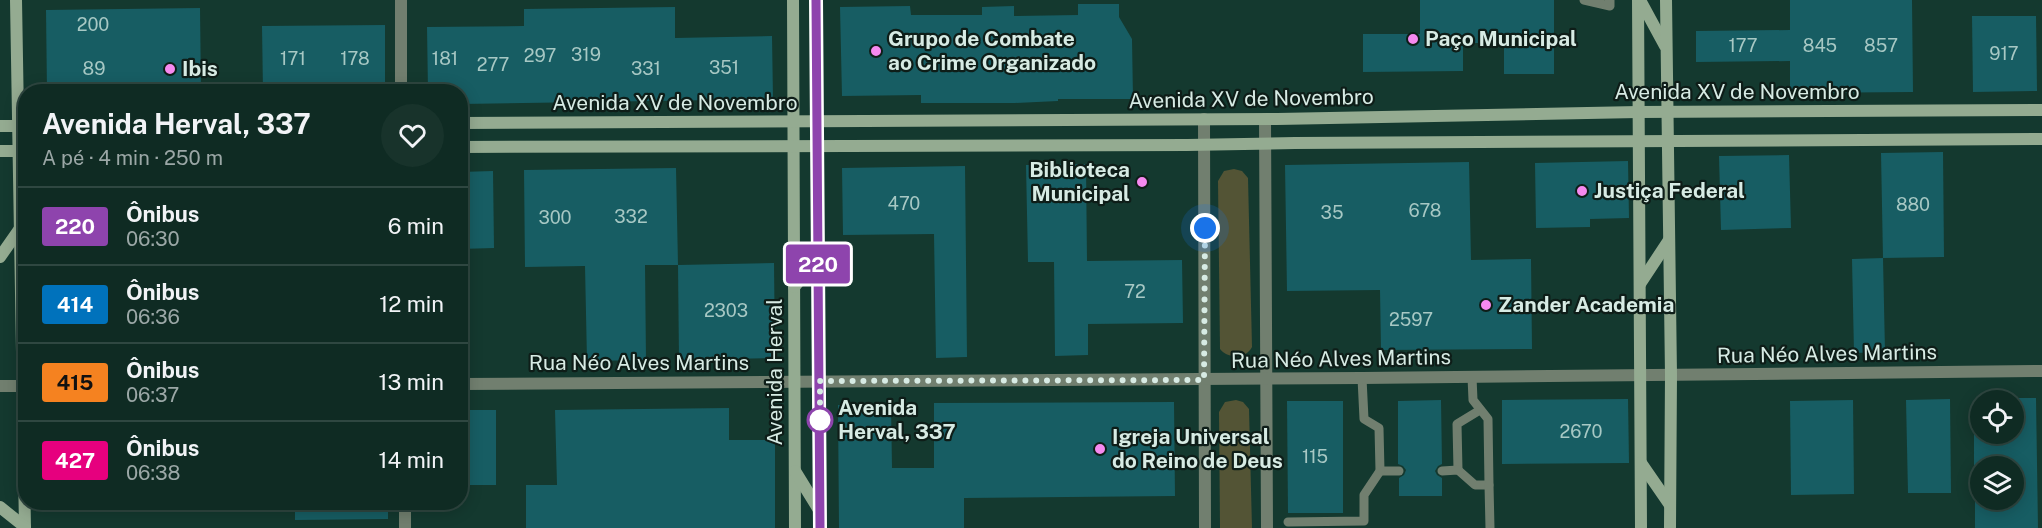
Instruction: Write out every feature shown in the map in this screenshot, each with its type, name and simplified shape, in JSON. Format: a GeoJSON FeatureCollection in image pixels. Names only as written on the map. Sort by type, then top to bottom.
{"type":"FeatureCollection","features":[{"type":"Feature","properties":{"kind":"main road"},"geometry":{"type":"LineString","coordinates":[[16,0],[20,84]]}},
{"type":"Feature","properties":{"kind":"main road","name":"Avenida Herval"},"geometry":{"type":"LineString","coordinates":[[794,0],[795,528]]}},
{"type":"Feature","properties":{"kind":"main road"},"geometry":{"type":"LineString","coordinates":[[805,0],[815,18]]}},
{"type":"Feature","properties":{"kind":"main road","name":"Avenida Herval"},"geometry":{"type":"LineString","coordinates":[[816,0],[820,528]]}},
{"type":"Feature","properties":{"kind":"main road"},"geometry":{"type":"LineString","coordinates":[[1639,0],[1667,50]]}},
{"type":"Feature","properties":{"kind":"main road"},"geometry":{"type":"LineString","coordinates":[[1639,0],[1641,528]]}},
{"type":"Feature","properties":{"kind":"main road"},"geometry":{"type":"LineString","coordinates":[[1666,0],[1671,375],[1670,528]]}},
{"type":"Feature","properties":{"kind":"main road","name":"Avenida XV de Novembro"},"geometry":{"type":"LineString","coordinates":[[468,123],[1204,120],[1638,112],[2042,110]]}},
{"type":"Feature","properties":{"kind":"main road"},"geometry":{"type":"LineString","coordinates":[[0,126],[18,126]]}},
{"type":"Feature","properties":{"kind":"main road","name":"Avenida XV de Novembro"},"geometry":{"type":"LineString","coordinates":[[468,147],[2042,139]]}},
{"type":"Feature","properties":{"kind":"main road"},"geometry":{"type":"LineString","coordinates":[[0,152],[18,151]]}},
{"type":"Feature","properties":{"kind":"main road"},"geometry":{"type":"LineString","coordinates":[[0,257],[18,231]]}},
{"type":"Feature","properties":{"kind":"main road"},"geometry":{"type":"LineString","coordinates":[[1639,285],[1669,240]]}},
{"type":"Feature","properties":{"kind":"main road"},"geometry":{"type":"LineString","coordinates":[[794,287],[818,259]]}},
{"type":"Feature","properties":{"kind":"main road"},"geometry":{"type":"LineString","coordinates":[[1641,463],[1671,506]]}},
{"type":"Feature","properties":{"kind":"main road"},"geometry":{"type":"LineString","coordinates":[[795,471],[820,511]]}},
{"type":"Feature","properties":{"kind":"main road"},"geometry":{"type":"LineString","coordinates":[[0,507],[25,528]]}},
{"type":"Feature","properties":{"kind":"main road"},"geometry":{"type":"LineString","coordinates":[[25,510],[25,528]]}},
{"type":"Feature","properties":{"kind":"street"},"geometry":{"type":"LineString","coordinates":[[401,0],[401,84]]}},
{"type":"Feature","properties":{"kind":"street"},"geometry":{"type":"LineString","coordinates":[[1265,119],[1267,528]]}},
{"type":"Feature","properties":{"kind":"street"},"geometry":{"type":"LineString","coordinates":[[1204,120],[1205,528]]}},
{"type":"Feature","properties":{"kind":"street","name":"Rua Néo Alves Martins"},"geometry":{"type":"LineString","coordinates":[[468,384],[1204,380],[2042,371]]}},
{"type":"Feature","properties":{"kind":"street"},"geometry":{"type":"LineString","coordinates":[[0,387],[18,386]]}},
{"type":"Feature","properties":{"kind":"street"},"geometry":{"type":"LineString","coordinates":[[405,510],[405,528]]}},
{"type":"Feature","properties":{"kind":"lane"},"geometry":{"type":"LineString","coordinates":[[1584,0],[1610,6],[1610,0]]}},
{"type":"Feature","properties":{"kind":"lane"},"geometry":{"type":"LineString","coordinates":[[1472,377],[1473,400],[1488,419],[1490,528]]}},
{"type":"Feature","properties":{"kind":"lane"},"geometry":{"type":"LineString","coordinates":[[1288,522],[1364,521],[1364,495],[1380,471],[1379,428],[1364,419],[1362,378]]}},
{"type":"Feature","properties":{"kind":"lane"},"geometry":{"type":"LineString","coordinates":[[1458,470],[1457,424],[1480,410]]}},
{"type":"Feature","properties":{"kind":"lane"},"geometry":{"type":"LineString","coordinates":[[1442,471],[1458,470],[1475,485],[1489,485]]}},
{"type":"Feature","properties":{"kind":"lane"},"geometry":{"type":"LineString","coordinates":[[1380,471],[1398,471]]}},
{"type":"Feature","properties":{"kind":"green space"},"geometry":{"type":"Polygon","coordinates":[[[1234,169],[1242,171],[1248,178],[1252,347],[1241,356],[1228,355],[1220,349],[1218,181],[1224,171],[1234,169]]]}},
{"type":"Feature","properties":{"kind":"green space"},"geometry":{"type":"Polygon","coordinates":[[[1236,400],[1243,402],[1249,409],[1252,528],[1220,528],[1219,412],[1225,402],[1236,400]]]}},
{"type":"Feature","properties":{"kind":"building","name":"Paço Municipal"},"geometry":{"type":"Polygon","coordinates":[[[1420,0],[1554,0],[1554,74],[1504,74],[1504,43],[1463,43],[1463,71],[1363,72],[1363,34],[1420,34],[1420,0]]]}},
{"type":"Feature","properties":{"kind":"building"},"geometry":{"type":"Polygon","coordinates":[[[1790,0],[1912,0],[1913,92],[1790,93],[1790,61],[1696,62],[1696,31],[1790,30],[1790,0]]]}},
{"type":"Feature","properties":{"kind":"building"},"geometry":{"type":"Polygon","coordinates":[[[1078,4],[1119,4],[1119,17],[1132,39],[1133,99],[921,103],[921,95],[842,96],[840,7],[910,6],[911,15],[982,15],[982,7],[1014,6],[1014,16],[1078,15],[1078,4]]]}},
{"type":"Feature","properties":{"kind":"building"},"geometry":{"type":"Polygon","coordinates":[[[675,7],[675,38],[772,36],[773,99],[468,104],[468,84],[428,84],[427,27],[524,26],[524,9],[675,7]]]}},
{"type":"Feature","properties":{"kind":"building"},"geometry":{"type":"Polygon","coordinates":[[[200,8],[201,84],[47,84],[46,10],[200,8]]]}},
{"type":"Feature","properties":{"kind":"building"},"geometry":{"type":"Polygon","coordinates":[[[1972,16],[2036,16],[2037,91],[1973,92],[1972,16]]]}},
{"type":"Feature","properties":{"kind":"building"},"geometry":{"type":"Polygon","coordinates":[[[385,25],[385,84],[263,84],[262,26],[385,25]]]}},
{"type":"Feature","properties":{"kind":"building"},"geometry":{"type":"Polygon","coordinates":[[[1943,152],[1944,257],[1883,258],[1881,153],[1943,152]]]}},
{"type":"Feature","properties":{"kind":"building"},"geometry":{"type":"Polygon","coordinates":[[[1789,155],[1791,228],[1721,230],[1719,156],[1789,155]]]}},
{"type":"Feature","properties":{"kind":"building","name":"Justiça Federal"},"geometry":{"type":"Polygon","coordinates":[[[1628,161],[1629,218],[1590,219],[1590,227],[1536,228],[1535,163],[1628,161]]]}},
{"type":"Feature","properties":{"kind":"building"},"geometry":{"type":"Polygon","coordinates":[[[1469,162],[1471,260],[1531,259],[1532,349],[1381,350],[1380,290],[1287,291],[1285,165],[1469,162]]]}},
{"type":"Feature","properties":{"kind":"building"},"geometry":{"type":"Polygon","coordinates":[[[1086,164],[1087,261],[1182,260],[1183,323],[1088,324],[1088,355],[1055,356],[1054,262],[1028,262],[1026,165],[1086,164]]]}},
{"type":"Feature","properties":{"kind":"building"},"geometry":{"type":"Polygon","coordinates":[[[965,166],[967,357],[936,358],[934,234],[843,235],[842,168],[965,166]]]}},
{"type":"Feature","properties":{"kind":"building"},"geometry":{"type":"Polygon","coordinates":[[[676,168],[678,265],[645,265],[646,360],[587,361],[585,266],[525,267],[524,170],[676,168]]]}},
{"type":"Feature","properties":{"kind":"building"},"geometry":{"type":"Polygon","coordinates":[[[493,171],[494,248],[468,249],[468,172],[493,171]]]}},
{"type":"Feature","properties":{"kind":"building"},"geometry":{"type":"Polygon","coordinates":[[[1883,258],[1885,352],[1854,353],[1852,259],[1883,258]]]}},
{"type":"Feature","properties":{"kind":"building"},"geometry":{"type":"Polygon","coordinates":[[[774,263],[775,358],[679,360],[678,265],[774,263]]]}},
{"type":"Feature","properties":{"kind":"building"},"geometry":{"type":"Polygon","coordinates":[[[2024,398],[2036,398],[2038,528],[1975,528],[1975,510],[2024,510],[2024,456],[1974,456],[1974,444],[2024,444],[2024,398]]]}},
{"type":"Feature","properties":{"kind":"building"},"geometry":{"type":"Polygon","coordinates":[[[1628,399],[1629,463],[1502,464],[1502,400],[1628,399]]]}},
{"type":"Feature","properties":{"kind":"building"},"geometry":{"type":"Polygon","coordinates":[[[1950,399],[1951,493],[1908,493],[1906,400],[1950,399]]]}},
{"type":"Feature","properties":{"kind":"building"},"geometry":{"type":"Polygon","coordinates":[[[1441,400],[1442,464],[1435,471],[1442,478],[1442,496],[1399,496],[1399,478],[1406,470],[1398,464],[1398,401],[1441,400]]]}},
{"type":"Feature","properties":{"kind":"building"},"geometry":{"type":"Polygon","coordinates":[[[1853,400],[1854,494],[1791,495],[1790,401],[1853,400]]]}},
{"type":"Feature","properties":{"kind":"building"},"geometry":{"type":"Polygon","coordinates":[[[1287,401],[1343,401],[1343,513],[1288,513],[1287,401]]]}},
{"type":"Feature","properties":{"kind":"building"},"geometry":{"type":"Polygon","coordinates":[[[1174,402],[1175,496],[964,498],[964,528],[839,528],[838,405],[891,404],[892,468],[934,468],[934,403],[1174,402]]]}},
{"type":"Feature","properties":{"kind":"building"},"geometry":{"type":"Polygon","coordinates":[[[729,408],[729,440],[775,440],[775,528],[526,528],[526,485],[557,485],[555,410],[729,408]]]}},
{"type":"Feature","properties":{"kind":"building"},"geometry":{"type":"Polygon","coordinates":[[[468,410],[496,410],[496,485],[468,485],[468,410]]]}},
{"type":"Feature","properties":{"kind":"building"},"geometry":{"type":"Polygon","coordinates":[[[295,510],[388,510],[388,519],[295,520],[295,510]]]}},
{"type":"Feature","properties":{"kind":"bus line","name":"220"},"geometry":{"type":"LineString","coordinates":[[816,0],[820,528]]}},
{"type":"Feature","properties":{"kind":"place","name":"Paço Municipal"},"geometry":{"type":"Point","coordinates":[1413,39]}},
{"type":"Feature","properties":{"kind":"place","name":"Grupo de Combate ao Crime Organizado"},"geometry":{"type":"Point","coordinates":[876,51]}},
{"type":"Feature","properties":{"kind":"place","name":"Ibis"},"geometry":{"type":"Point","coordinates":[170,69]}},
{"type":"Feature","properties":{"kind":"place","name":"Biblioteca Municipal"},"geometry":{"type":"Point","coordinates":[1142,182]}},
{"type":"Feature","properties":{"kind":"place","name":"Justiça Federal"},"geometry":{"type":"Point","coordinates":[1582,191]}},
{"type":"Feature","properties":{"kind":"place","name":"Zander Academia"},"geometry":{"type":"Point","coordinates":[1486,305]}},
{"type":"Feature","properties":{"kind":"place","name":"Avenida Herval, 337"},"geometry":{"type":"Point","coordinates":[820,420]}},
{"type":"Feature","properties":{"kind":"place","name":"Igreja Universal do Reino de Deus"},"geometry":{"type":"Point","coordinates":[1100,449]}},
{"type":"Feature","properties":{"kind":"route"},"geometry":{"type":"LineString","coordinates":[[820,420],[820,422],[820,381],[1204,380],[1205,228]]}}]}
